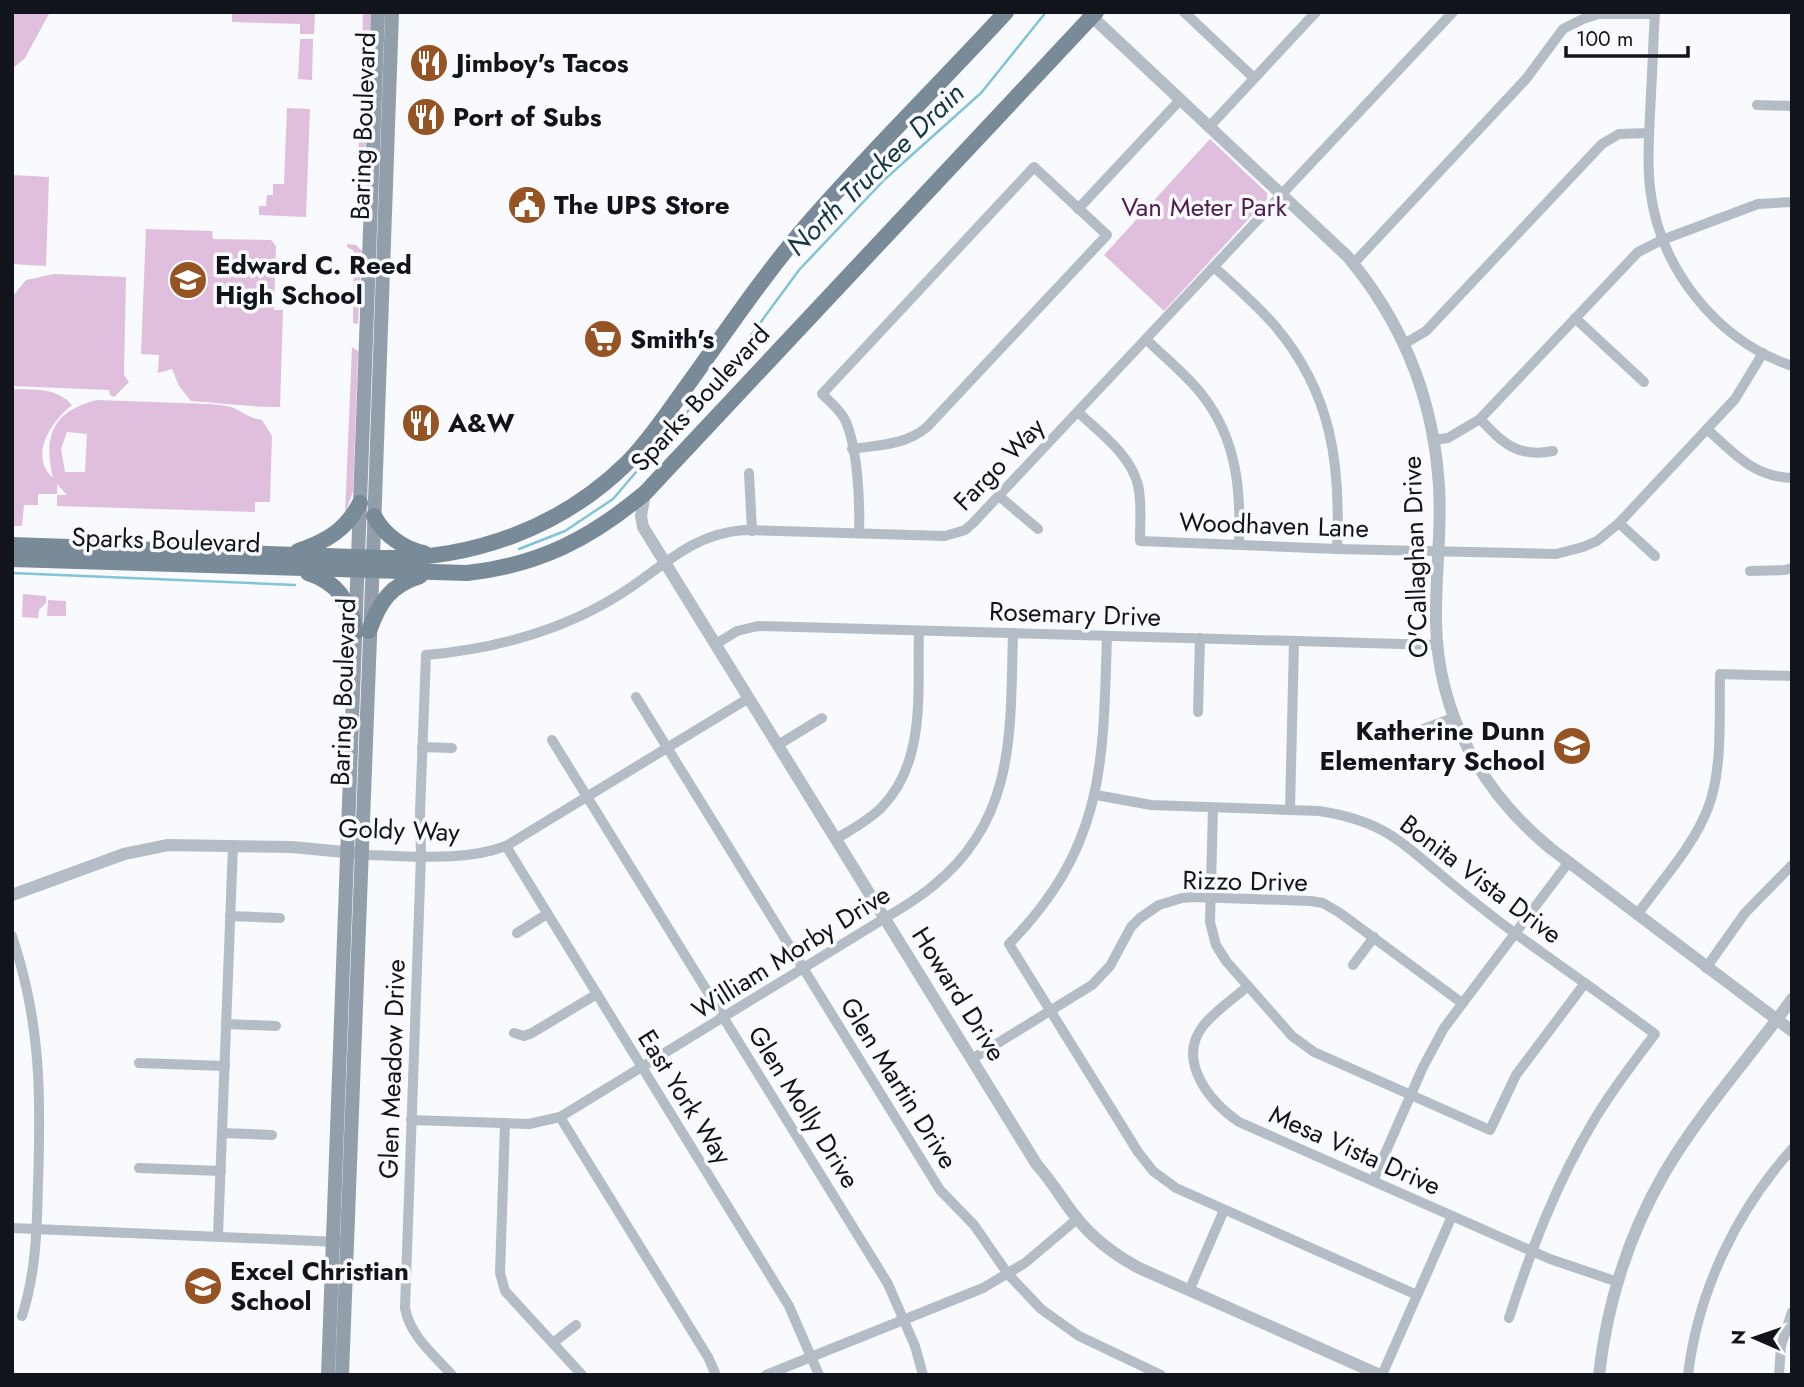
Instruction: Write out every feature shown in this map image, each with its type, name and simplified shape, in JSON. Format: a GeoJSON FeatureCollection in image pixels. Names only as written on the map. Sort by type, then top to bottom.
{"type":"FeatureCollection","features":[{"type":"Feature","properties":{"kind":"main road","name":"Baring Boulevard"},"geometry":{"type":"LineString","coordinates":[[366,565],[360,503],[377,12]]}},
{"type":"Feature","properties":{"kind":"main road","name":"Baring Boulevard"},"geometry":{"type":"LineString","coordinates":[[342,1375],[340,1242],[354,853],[366,565],[374,516],[392,12]]}},
{"type":"Feature","properties":{"kind":"main road","name":"Sparks Boulevard"},"geometry":{"type":"LineString","coordinates":[[12,559],[299,570],[366,565],[437,555],[490,544],[533,529],[585,500],[648,440],[806,226],[1006,12]]}},
{"type":"Feature","properties":{"kind":"main road","name":"Sparks Boulevard"},"geometry":{"type":"LineString","coordinates":[[12,545],[289,554],[429,573],[488,571],[535,560],[594,532],[645,493],[1091,14]]}},
{"type":"Feature","properties":{"kind":"main road"},"geometry":{"type":"LineString","coordinates":[[289,554],[334,536],[352,519],[360,503]]}},
{"type":"Feature","properties":{"kind":"main road"},"geometry":{"type":"LineString","coordinates":[[374,516],[383,530],[406,547],[437,555]]}},
{"type":"Feature","properties":{"kind":"main road"},"geometry":{"type":"LineString","coordinates":[[299,570],[328,582],[338,591],[363,632],[390,591],[400,584],[429,573]]}},
{"type":"Feature","properties":{"kind":"main road","name":"Baring Boulevard"},"geometry":{"type":"LineString","coordinates":[[328,1375],[340,1242]]}},
{"type":"Feature","properties":{"kind":"street"},"geometry":{"type":"LineString","coordinates":[[1184,12],[1254,78]]}},
{"type":"Feature","properties":{"kind":"street"},"geometry":{"type":"LineString","coordinates":[[1209,127],[1316,12]]}},
{"type":"Feature","properties":{"kind":"street","name":"Fargo Way"},"geometry":{"type":"LineString","coordinates":[[426,655],[494,646],[561,625],[614,598],[685,548],[712,535],[752,530],[945,536],[955,534],[973,523],[1452,12]]}},
{"type":"Feature","properties":{"kind":"street"},"geometry":{"type":"LineString","coordinates":[[1353,264],[1526,79],[1563,29],[1598,14],[1654,13],[1650,190],[1662,240],[1696,298],[1727,330],[1763,354],[1792,366]]}},
{"type":"Feature","properties":{"kind":"street","name":"O'Callaghan Drive"},"geometry":{"type":"LineString","coordinates":[[1091,14],[1353,264],[1377,295],[1404,344],[1422,388],[1434,440],[1440,502],[1437,645],[1445,690],[1453,718],[1473,759],[1499,798],[1530,832],[1568,863],[1792,1031]]}},
{"type":"Feature","properties":{"kind":"street"},"geometry":{"type":"LineString","coordinates":[[1078,209],[1180,100]]}},
{"type":"Feature","properties":{"kind":"street"},"geometry":{"type":"LineString","coordinates":[[1757,105],[1792,106]]}},
{"type":"Feature","properties":{"kind":"street"},"geometry":{"type":"LineString","coordinates":[[1404,344],[1426,331],[1602,144],[1619,134],[1650,133]]}},
{"type":"Feature","properties":{"kind":"street"},"geometry":{"type":"LineString","coordinates":[[852,449],[901,442],[927,427],[1107,235],[1034,167],[821,394],[843,417],[852,449],[859,500],[859,533]]}},
{"type":"Feature","properties":{"kind":"street"},"geometry":{"type":"LineString","coordinates":[[1434,440],[1456,434],[1480,419],[1638,252],[1662,240],[1758,204],[1792,202]]}},
{"type":"Feature","properties":{"kind":"street"},"geometry":{"type":"LineString","coordinates":[[1214,267],[1278,329],[1292,348],[1314,389],[1336,459],[1339,509],[1337,549]]}},
{"type":"Feature","properties":{"kind":"street"},"geometry":{"type":"LineString","coordinates":[[1575,318],[1644,382]]}},
{"type":"Feature","properties":{"kind":"street"},"geometry":{"type":"LineString","coordinates":[[1146,339],[1197,388],[1223,427],[1238,479],[1239,544]]}},
{"type":"Feature","properties":{"kind":"street","name":"Woodhaven Lane"},"geometry":{"type":"LineString","coordinates":[[1078,412],[1121,453],[1135,474],[1140,498],[1140,541],[1556,554],[1597,541],[1619,523],[1744,388],[1763,354]]}},
{"type":"Feature","properties":{"kind":"street"},"geometry":{"type":"LineString","coordinates":[[1480,419],[1499,439],[1518,450],[1541,453],[1553,451]]}},
{"type":"Feature","properties":{"kind":"street"},"geometry":{"type":"LineString","coordinates":[[1707,429],[1755,470],[1777,477],[1792,478]]}},
{"type":"Feature","properties":{"kind":"street"},"geometry":{"type":"LineString","coordinates":[[749,474],[752,530]]}},
{"type":"Feature","properties":{"kind":"street","name":"Howard Drive"},"geometry":{"type":"LineString","coordinates":[[645,493],[641,516],[643,527],[1037,1164],[1077,1219],[1121,1258],[1381,1375]]}},
{"type":"Feature","properties":{"kind":"street"},"geometry":{"type":"LineString","coordinates":[[999,496],[1038,529]]}},
{"type":"Feature","properties":{"kind":"street"},"geometry":{"type":"LineString","coordinates":[[1619,523],[1655,556]]}},
{"type":"Feature","properties":{"kind":"street"},"geometry":{"type":"LineString","coordinates":[[1750,571],[1792,568]]}},
{"type":"Feature","properties":{"kind":"street","name":"Rosemary Drive"},"geometry":{"type":"LineString","coordinates":[[716,644],[737,631],[758,626],[1437,645]]}},
{"type":"Feature","properties":{"kind":"street"},"geometry":{"type":"LineString","coordinates":[[836,839],[880,809],[891,797],[906,771],[916,727],[919,631]]}},
{"type":"Feature","properties":{"kind":"street","name":"William Morby Drive"},"geometry":{"type":"LineString","coordinates":[[411,1120],[529,1124],[560,1117],[921,896],[953,868],[968,850],[991,812],[1008,752],[1013,633]]}},
{"type":"Feature","properties":{"kind":"street"},"geometry":{"type":"LineString","coordinates":[[1107,636],[1103,747],[1096,795],[1087,825],[1069,866],[1042,908],[1009,944],[1148,1166],[1176,1188],[1417,1294]]}},
{"type":"Feature","properties":{"kind":"street"},"geometry":{"type":"LineString","coordinates":[[1198,712],[1200,638]]}},
{"type":"Feature","properties":{"kind":"street"},"geometry":{"type":"LineString","coordinates":[[1290,810],[1294,641]]}},
{"type":"Feature","properties":{"kind":"street","name":"Glen Meadow Drive"},"geometry":{"type":"LineString","coordinates":[[426,655],[405,1308],[416,1335],[452,1375]]}},
{"type":"Feature","properties":{"kind":"street"},"geometry":{"type":"LineString","coordinates":[[1637,915],[1694,836],[1709,806],[1717,771],[1720,674],[1792,676]]}},
{"type":"Feature","properties":{"kind":"street","name":"Glen Martin Drive"},"geometry":{"type":"LineString","coordinates":[[636,697],[940,1189],[974,1225],[1008,1274],[1041,1309],[1099,1347],[1146,1372],[1161,1375]]}},
{"type":"Feature","properties":{"kind":"street","name":"Goldy Way"},"geometry":{"type":"LineString","coordinates":[[12,895],[145,849],[189,844],[470,856],[506,846],[749,698]]}},
{"type":"Feature","properties":{"kind":"street"},"geometry":{"type":"LineString","coordinates":[[778,745],[822,718]]}},
{"type":"Feature","properties":{"kind":"street"},"geometry":{"type":"LineString","coordinates":[[1388,734],[1399,738],[1453,718]]}},
{"type":"Feature","properties":{"kind":"street","name":"Glen Molly Drive"},"geometry":{"type":"LineString","coordinates":[[552,740],[888,1284],[923,1375]]}},
{"type":"Feature","properties":{"kind":"street"},"geometry":{"type":"LineString","coordinates":[[422,747],[452,748]]}},
{"type":"Feature","properties":{"kind":"street","name":"Bonita Vista Drive"},"geometry":{"type":"LineString","coordinates":[[1096,795],[1152,805],[1338,814],[1375,826],[1392,835],[1515,933],[1655,1034],[1594,1119],[1559,1186],[1531,1250]]}},
{"type":"Feature","properties":{"kind":"street"},"geometry":{"type":"LineString","coordinates":[[1213,808],[1210,922],[1216,945],[1248,986],[1302,1045],[1490,1129],[1517,1075],[1585,983]]}},
{"type":"Feature","properties":{"kind":"street"},"geometry":{"type":"LineString","coordinates":[[218,1236],[233,845]]}},
{"type":"Feature","properties":{"kind":"street","name":"East York Way"},"geometry":{"type":"LineString","coordinates":[[506,846],[789,1306],[819,1375]]}},
{"type":"Feature","properties":{"kind":"street"},"geometry":{"type":"LineString","coordinates":[[1373,1181],[1432,1048],[1462,1003],[1568,863]]}},
{"type":"Feature","properties":{"kind":"street"},"geometry":{"type":"LineString","coordinates":[[1706,968],[1745,913],[1792,865]]}},
{"type":"Feature","properties":{"kind":"street","name":"Rizzo Drive"},"geometry":{"type":"LineString","coordinates":[[972,1059],[1102,976],[1117,955],[1131,927],[1149,910],[1170,900],[1210,898],[1311,901],[1323,904],[1374,937],[1462,1003]]}},
{"type":"Feature","properties":{"kind":"street"},"geometry":{"type":"LineString","coordinates":[[517,933],[547,914]]}},
{"type":"Feature","properties":{"kind":"street"},"geometry":{"type":"LineString","coordinates":[[230,916],[280,918]]}},
{"type":"Feature","properties":{"kind":"street"},"geometry":{"type":"LineString","coordinates":[[12,936],[32,1008],[40,1075],[37,1229],[33,1276],[22,1316]]}},
{"type":"Feature","properties":{"kind":"street"},"geometry":{"type":"LineString","coordinates":[[1353,965],[1374,937]]}},
{"type":"Feature","properties":{"kind":"street","name":"Mesa Vista Drive"},"geometry":{"type":"LineString","coordinates":[[1248,986],[1208,1021],[1197,1036],[1193,1055],[1201,1082],[1223,1109],[1239,1122],[1531,1250],[1618,1282]]}},
{"type":"Feature","properties":{"kind":"street"},"geometry":{"type":"LineString","coordinates":[[514,1033],[524,1037],[597,994]]}},
{"type":"Feature","properties":{"kind":"street"},"geometry":{"type":"LineString","coordinates":[[1599,1375],[1607,1324],[1618,1282],[1636,1229],[1665,1172],[1792,999]]}},
{"type":"Feature","properties":{"kind":"street"},"geometry":{"type":"LineString","coordinates":[[226,1024],[276,1026]]}},
{"type":"Feature","properties":{"kind":"street"},"geometry":{"type":"LineString","coordinates":[[139,1063],[225,1066]]}},
{"type":"Feature","properties":{"kind":"street"},"geometry":{"type":"LineString","coordinates":[[560,1117],[708,1357],[716,1375]]}},
{"type":"Feature","properties":{"kind":"street"},"geometry":{"type":"LineString","coordinates":[[505,1124],[500,1273],[502,1283],[505,1291],[582,1375]]}},
{"type":"Feature","properties":{"kind":"street"},"geometry":{"type":"LineString","coordinates":[[222,1133],[272,1135]]}},
{"type":"Feature","properties":{"kind":"street"},"geometry":{"type":"LineString","coordinates":[[1688,1375],[1700,1314],[1727,1243],[1755,1195],[1792,1149]]}},
{"type":"Feature","properties":{"kind":"street"},"geometry":{"type":"LineString","coordinates":[[139,1168],[221,1171]]}},
{"type":"Feature","properties":{"kind":"street"},"geometry":{"type":"LineString","coordinates":[[1189,1290],[1224,1210]]}},
{"type":"Feature","properties":{"kind":"street"},"geometry":{"type":"LineString","coordinates":[[1381,1375],[1452,1216]]}},
{"type":"Feature","properties":{"kind":"street"},"geometry":{"type":"LineString","coordinates":[[766,1375],[983,1287],[1008,1274],[1077,1219]]}},
{"type":"Feature","properties":{"kind":"street"},"geometry":{"type":"LineString","coordinates":[[12,1228],[340,1242]]}},
{"type":"Feature","properties":{"kind":"street"},"geometry":{"type":"LineString","coordinates":[[1509,1318],[1531,1250]]}},
{"type":"Feature","properties":{"kind":"street"},"geometry":{"type":"LineString","coordinates":[[1779,1375],[1781,1346],[1792,1312]]}},
{"type":"Feature","properties":{"kind":"street"},"geometry":{"type":"LineString","coordinates":[[553,1343],[576,1325]]}},
{"type":"Feature","properties":{"kind":"green space"},"geometry":{"type":"Polygon","coordinates":[[[12,12],[50,12],[25,58],[12,69],[12,12]]]}},
{"type":"Feature","properties":{"kind":"green space"},"geometry":{"type":"Polygon","coordinates":[[[232,12],[315,12],[314,34],[300,34],[300,24],[232,22],[232,12]]]}},
{"type":"Feature","properties":{"kind":"green space"},"geometry":{"type":"Polygon","coordinates":[[[363,12],[371,12],[366,129],[359,126],[363,12]]]}},
{"type":"Feature","properties":{"kind":"green space"},"geometry":{"type":"Polygon","coordinates":[[[300,39],[313,39],[312,80],[298,79],[300,39]]]}},
{"type":"Feature","properties":{"kind":"green space"},"geometry":{"type":"Polygon","coordinates":[[[287,108],[310,109],[306,217],[259,215],[259,206],[266,206],[267,195],[273,195],[273,184],[284,184],[287,108]]]}},
{"type":"Feature","properties":{"kind":"green space"},"geometry":{"type":"Polygon","coordinates":[[[359,133],[366,135],[363,215],[362,219],[356,222],[359,133]]]}},
{"type":"Feature","properties":{"kind":"green space","name":"Van Meter Park"},"geometry":{"type":"Polygon","coordinates":[[[1210,139],[1267,193],[1267,199],[1164,311],[1104,255],[1210,139]]]}},
{"type":"Feature","properties":{"kind":"green space"},"geometry":{"type":"Polygon","coordinates":[[[12,175],[49,177],[46,266],[12,264],[12,175]]]}},
{"type":"Feature","properties":{"kind":"green space"},"geometry":{"type":"Polygon","coordinates":[[[146,229],[212,231],[213,239],[271,240],[276,246],[274,310],[283,310],[280,407],[191,401],[179,386],[172,369],[158,373],[159,355],[141,354],[146,229]]]}},
{"type":"Feature","properties":{"kind":"green space"},"geometry":{"type":"Polygon","coordinates":[[[347,244],[356,245],[362,251],[358,324],[353,323],[354,251],[347,247],[347,244]]]}},
{"type":"Feature","properties":{"kind":"green space"},"geometry":{"type":"Polygon","coordinates":[[[54,274],[126,277],[124,375],[129,382],[114,397],[109,390],[12,386],[12,297],[26,280],[54,274]]]}},
{"type":"Feature","properties":{"kind":"green space"},"geometry":{"type":"Polygon","coordinates":[[[352,347],[358,351],[353,491],[345,514],[352,347]]]}},
{"type":"Feature","properties":{"kind":"green space"},"geometry":{"type":"Polygon","coordinates":[[[12,389],[52,392],[72,405],[51,429],[43,449],[46,469],[53,478],[49,450],[54,428],[70,411],[97,400],[228,406],[262,420],[272,436],[270,502],[255,502],[255,512],[57,506],[57,495],[67,495],[57,484],[57,494],[38,494],[38,505],[24,505],[22,526],[12,526],[12,389]],[[67,432],[61,449],[65,472],[85,472],[87,434],[67,432]]]}},
{"type":"Feature","properties":{"kind":"green space"},"geometry":{"type":"Polygon","coordinates":[[[23,594],[46,596],[46,603],[39,610],[38,618],[22,617],[23,594]]]}},
{"type":"Feature","properties":{"kind":"green space"},"geometry":{"type":"Polygon","coordinates":[[[48,600],[66,601],[66,616],[47,616],[48,600]]]}},
{"type":"Feature","properties":{"kind":"waterway","name":"North Truckee Drain"},"geometry":{"type":"LineString","coordinates":[[519,549],[565,531],[613,499],[741,349],[799,270],[885,179],[981,93],[1046,12]]}},
{"type":"Feature","properties":{"kind":"waterway"},"geometry":{"type":"LineString","coordinates":[[12,573],[295,585]]}},
{"type":"Feature","properties":{"kind":"place","name":"Jimboy's Tacos"},"geometry":{"type":"Point","coordinates":[429,63]}},
{"type":"Feature","properties":{"kind":"place","name":"Port of Subs"},"geometry":{"type":"Point","coordinates":[426,117]}},
{"type":"Feature","properties":{"kind":"place","name":"The UPS Store"},"geometry":{"type":"Point","coordinates":[527,205]}},
{"type":"Feature","properties":{"kind":"place","name":"Edward C. Reed High School"},"geometry":{"type":"Point","coordinates":[188,280]}},
{"type":"Feature","properties":{"kind":"place","name":"Smith's"},"geometry":{"type":"Point","coordinates":[603,339]}},
{"type":"Feature","properties":{"kind":"place","name":"A&W"},"geometry":{"type":"Point","coordinates":[421,423]}},
{"type":"Feature","properties":{"kind":"place","name":"Katherine Dunn Elementary School"},"geometry":{"type":"Point","coordinates":[1572,746]}},
{"type":"Feature","properties":{"kind":"place","name":"Excel Christian School"},"geometry":{"type":"Point","coordinates":[203,1286]}}]}
